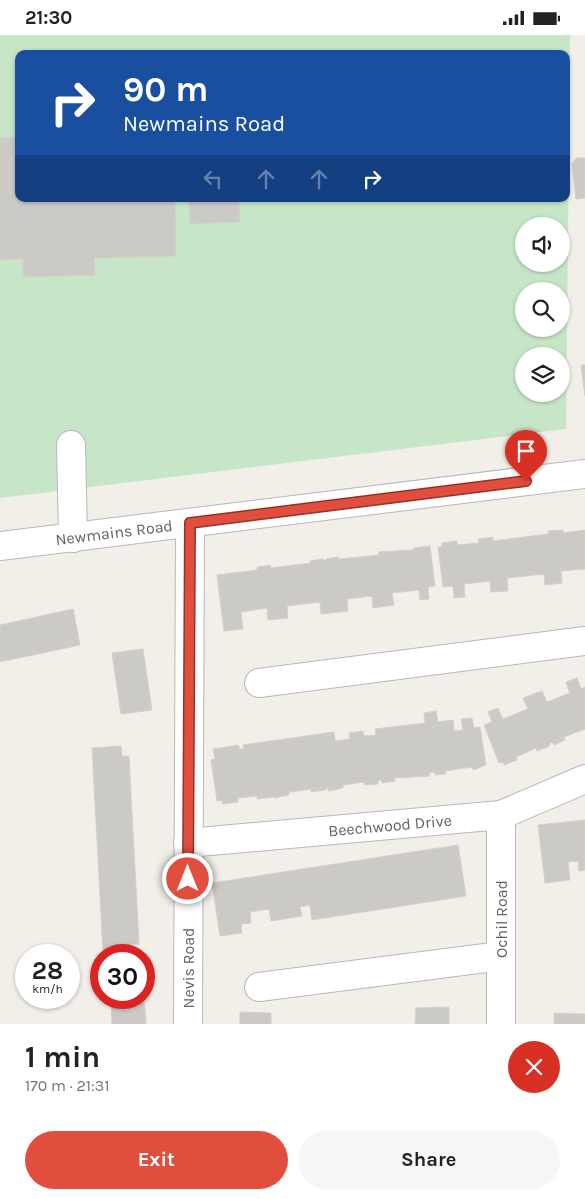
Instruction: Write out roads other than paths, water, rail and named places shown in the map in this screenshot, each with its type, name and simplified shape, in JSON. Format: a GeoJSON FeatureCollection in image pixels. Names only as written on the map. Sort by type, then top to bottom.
{"type":"FeatureCollection","features":[{"type":"Feature","properties":{"kind":"street"},"geometry":{"type":"LineString","coordinates":[[71,445],[73,538]]}},
{"type":"Feature","properties":{"kind":"street","name":"Newmains Road"},"geometry":{"type":"LineString","coordinates":[[0,546],[585,474]]}},
{"type":"Feature","properties":{"kind":"street","name":"Nevis Road"},"geometry":{"type":"LineString","coordinates":[[188,1024],[190,523]]}},
{"type":"Feature","properties":{"kind":"street"},"geometry":{"type":"LineString","coordinates":[[259,683],[585,641]]}},
{"type":"Feature","properties":{"kind":"street","name":"Beechwood Drive"},"geometry":{"type":"LineString","coordinates":[[188,843],[501,815],[585,779]]}},
{"type":"Feature","properties":{"kind":"street","name":"Ochil Road"},"geometry":{"type":"LineString","coordinates":[[501,815],[501,1024]]}},
{"type":"Feature","properties":{"kind":"street"},"geometry":{"type":"LineString","coordinates":[[259,987],[501,956]]}}]}
